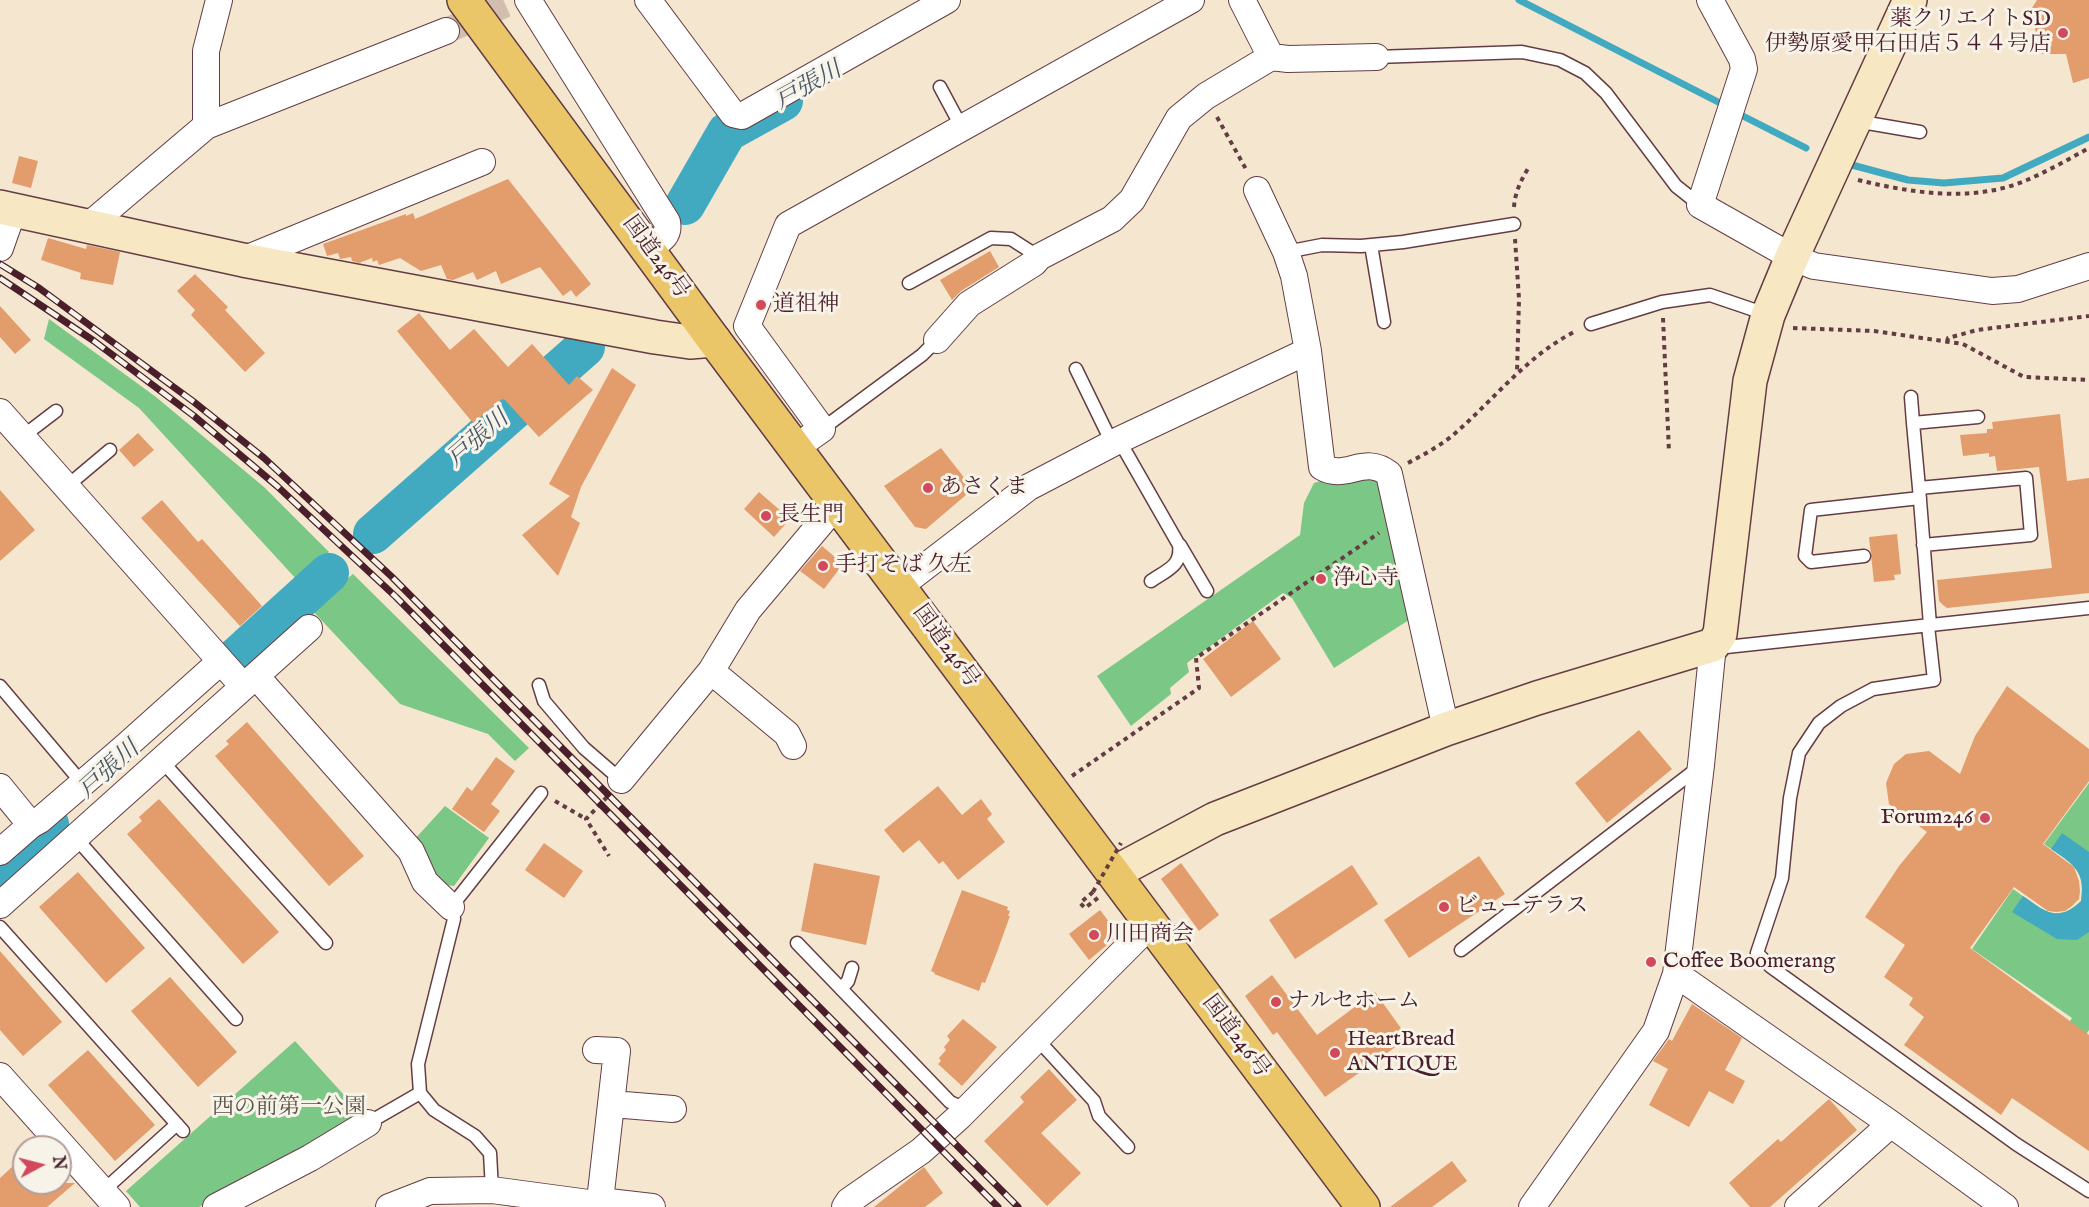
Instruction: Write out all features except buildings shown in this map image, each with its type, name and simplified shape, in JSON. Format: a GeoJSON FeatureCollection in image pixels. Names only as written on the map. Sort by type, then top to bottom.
{"type":"FeatureCollection","features":[{"type":"Feature","properties":{"kind":"highway","name":"国道246号"},"geometry":{"type":"LineString","coordinates":[[464,0],[714,340],[900,586],[1051,791],[1109,874],[1363,1207]]}},
{"type":"Feature","properties":{"kind":"street"},"geometry":{"type":"LineString","coordinates":[[206,126],[206,51],[216,4],[219,0]]}},
{"type":"Feature","properties":{"kind":"street"},"geometry":{"type":"LineString","coordinates":[[528,0],[667,222],[669,230],[665,236],[648,248]]}},
{"type":"Feature","properties":{"kind":"street"},"geometry":{"type":"LineString","coordinates":[[648,0],[733,114],[742,116],[947,0]]}},
{"type":"Feature","properties":{"kind":"street"},"geometry":{"type":"LineString","coordinates":[[795,448],[822,429],[747,326],[788,225],[1191,0]]}},
{"type":"Feature","properties":{"kind":"street"},"geometry":{"type":"LineString","coordinates":[[1242,0],[1271,57]]}},
{"type":"Feature","properties":{"kind":"street"},"geometry":{"type":"LineString","coordinates":[[1710,0],[1742,60],[1744,69],[1700,205],[1792,257],[1814,266],[1992,291],[2018,289],[2089,266]]}},
{"type":"Feature","properties":{"kind":"street"},"geometry":{"type":"LineString","coordinates":[[1532,1207],[1656,1031],[1676,974],[1713,647],[1720,634],[1750,381],[1766,321],[1792,257],[1910,0]]}},
{"type":"Feature","properties":{"kind":"street"},"geometry":{"type":"LineString","coordinates":[[87,227],[206,126],[446,31]]}},
{"type":"Feature","properties":{"kind":"street"},"geometry":{"type":"LineString","coordinates":[[937,340],[969,304],[1034,263],[1039,257],[1112,219],[1132,200],[1179,118],[1209,103],[1271,57],[1288,59],[1376,57]]}},
{"type":"Feature","properties":{"kind":"street"},"geometry":{"type":"LineString","coordinates":[[243,260],[482,162]]}},
{"type":"Feature","properties":{"kind":"street"},"geometry":{"type":"LineString","coordinates":[[1257,190],[1287,252],[1294,276],[1308,351],[1322,467],[1331,472],[1372,465],[1382,468],[1389,474],[1446,729]]}},
{"type":"Feature","properties":{"kind":"street"},"geometry":{"type":"LineString","coordinates":[[0,248],[7,209],[243,260],[655,338],[690,342],[714,340]]}},
{"type":"Feature","properties":{"kind":"street"},"geometry":{"type":"LineString","coordinates":[[900,586],[1029,487],[1116,442],[1308,351]]}},
{"type":"Feature","properties":{"kind":"street"},"geometry":{"type":"LineString","coordinates":[[0,412],[221,661],[250,681],[411,851],[425,882],[451,907]]}},
{"type":"Feature","properties":{"kind":"street"},"geometry":{"type":"LineString","coordinates":[[621,780],[711,671],[748,610],[837,504]]}},
{"type":"Feature","properties":{"kind":"street"},"geometry":{"type":"LineString","coordinates":[[0,905],[309,628]]}},
{"type":"Feature","properties":{"kind":"street"},"geometry":{"type":"LineString","coordinates":[[1109,874],[1215,819],[1446,729],[1537,698],[1713,647]]}},
{"type":"Feature","properties":{"kind":"street"},"geometry":{"type":"LineString","coordinates":[[0,852],[40,820],[221,661]]}},
{"type":"Feature","properties":{"kind":"street"},"geometry":{"type":"LineString","coordinates":[[711,671],[787,734],[793,746]]}},
{"type":"Feature","properties":{"kind":"street"},"geometry":{"type":"LineString","coordinates":[[0,787],[31,825]]}},
{"type":"Feature","properties":{"kind":"street"},"geometry":{"type":"LineString","coordinates":[[845,1207],[849,1201],[921,1151],[1150,925]]}},
{"type":"Feature","properties":{"kind":"street"},"geometry":{"type":"LineString","coordinates":[[1676,974],[1891,1124],[2005,1207]]}},
{"type":"Feature","properties":{"kind":"street"},"geometry":{"type":"LineString","coordinates":[[597,1204],[612,1104],[616,1051]]}},
{"type":"Feature","properties":{"kind":"street"},"geometry":{"type":"LineString","coordinates":[[0,1076],[110,1199]]}},
{"type":"Feature","properties":{"kind":"street"},"geometry":{"type":"LineString","coordinates":[[612,1104],[660,1113]]}},
{"type":"Feature","properties":{"kind":"street"},"geometry":{"type":"LineString","coordinates":[[216,1207],[310,1158],[368,1123]]}},
{"type":"Feature","properties":{"kind":"street"},"geometry":{"type":"LineString","coordinates":[[1798,1207],[1891,1124]]}},
{"type":"Feature","properties":{"kind":"street"},"geometry":{"type":"LineString","coordinates":[[389,1207],[430,1191],[492,1190],[597,1204],[652,1207]]}},
{"type":"Feature","properties":{"kind":"lane"},"geometry":{"type":"LineString","coordinates":[[1376,57],[1522,52],[1560,60],[1585,73],[1605,93],[1676,186],[1700,205]]}},
{"type":"Feature","properties":{"kind":"lane"},"geometry":{"type":"LineString","coordinates":[[940,87],[962,128]]}},
{"type":"Feature","properties":{"kind":"lane"},"geometry":{"type":"LineString","coordinates":[[1855,121],[1920,132]]}},
{"type":"Feature","properties":{"kind":"lane"},"geometry":{"type":"LineString","coordinates":[[1287,252],[1322,245],[1371,245],[1403,242],[1514,224]]}},
{"type":"Feature","properties":{"kind":"lane"},"geometry":{"type":"LineString","coordinates":[[909,283],[991,238],[1011,239],[1039,257]]}},
{"type":"Feature","properties":{"kind":"lane"},"geometry":{"type":"LineString","coordinates":[[1371,245],[1384,322]]}},
{"type":"Feature","properties":{"kind":"lane"},"geometry":{"type":"LineString","coordinates":[[1591,324],[1662,302],[1710,295],[1766,321]]}},
{"type":"Feature","properties":{"kind":"lane"},"geometry":{"type":"LineString","coordinates":[[822,429],[922,355],[937,340]]}},
{"type":"Feature","properties":{"kind":"lane"},"geometry":{"type":"LineString","coordinates":[[1076,369],[1116,442],[1207,591]]}},
{"type":"Feature","properties":{"kind":"lane"},"geometry":{"type":"LineString","coordinates":[[1911,397],[1934,680],[1873,688],[1841,706],[1819,723],[1799,753],[1790,798],[1782,878],[1757,953],[1781,973],[2016,1144],[2089,1191]]}},
{"type":"Feature","properties":{"kind":"lane"},"geometry":{"type":"LineString","coordinates":[[22,437],[56,411]]}},
{"type":"Feature","properties":{"kind":"lane"},"geometry":{"type":"LineString","coordinates":[[1913,423],[1978,417]]}},
{"type":"Feature","properties":{"kind":"lane"},"geometry":{"type":"LineString","coordinates":[[66,487],[110,450]]}},
{"type":"Feature","properties":{"kind":"lane"},"geometry":{"type":"LineString","coordinates":[[1864,555],[1811,562],[1805,556],[1810,510],[2026,478],[2031,535],[1923,545]]}},
{"type":"Feature","properties":{"kind":"lane"},"geometry":{"type":"LineString","coordinates":[[1151,581],[1176,564],[1180,555],[1179,544]]}},
{"type":"Feature","properties":{"kind":"lane"},"geometry":{"type":"LineString","coordinates":[[1713,647],[2089,608]]}},
{"type":"Feature","properties":{"kind":"lane"},"geometry":{"type":"LineString","coordinates":[[539,685],[544,701],[584,748],[621,780]]}},
{"type":"Feature","properties":{"kind":"lane"},"geometry":{"type":"LineString","coordinates":[[0,686],[89,777]]}},
{"type":"Feature","properties":{"kind":"lane"},"geometry":{"type":"LineString","coordinates":[[161,760],[326,943]]}},
{"type":"Feature","properties":{"kind":"lane"},"geometry":{"type":"LineString","coordinates":[[1461,950],[1701,765]]}},
{"type":"Feature","properties":{"kind":"lane"},"geometry":{"type":"LineString","coordinates":[[492,1190],[490,1153],[474,1136],[434,1110],[420,1093],[418,1064],[454,918],[451,907],[541,793]]}},
{"type":"Feature","properties":{"kind":"lane"},"geometry":{"type":"LineString","coordinates":[[75,837],[236,1019]]}},
{"type":"Feature","properties":{"kind":"lane"},"geometry":{"type":"LineString","coordinates":[[0,927],[180,1127],[110,1199]]}},
{"type":"Feature","properties":{"kind":"lane"},"geometry":{"type":"LineString","coordinates":[[796,943],[950,1102],[966,1109]]}},
{"type":"Feature","properties":{"kind":"lane"},"geometry":{"type":"LineString","coordinates":[[841,989],[848,981],[852,968]]}},
{"type":"Feature","properties":{"kind":"lane"},"geometry":{"type":"LineString","coordinates":[[1037,1038],[1094,1101],[1099,1116],[1128,1147]]}},
{"type":"Feature","properties":{"kind":"lane"},"geometry":{"type":"LineString","coordinates":[[368,1123],[420,1093]]}},
{"type":"Feature","properties":{"kind":"path"},"geometry":{"type":"LineString","coordinates":[[1209,103],[1257,190]]}},
{"type":"Feature","properties":{"kind":"path"},"geometry":{"type":"LineString","coordinates":[[1831,174],[1926,193],[1975,193],[2027,180],[2089,148]]}},
{"type":"Feature","properties":{"kind":"path"},"geometry":{"type":"LineString","coordinates":[[1517,373],[1519,299],[1514,224],[1515,198],[1520,182],[1529,166]]}},
{"type":"Feature","properties":{"kind":"path"},"geometry":{"type":"LineString","coordinates":[[1662,302],[1669,452]]}},
{"type":"Feature","properties":{"kind":"path"},"geometry":{"type":"LineString","coordinates":[[1947,342],[1948,338],[1977,330],[2089,316]]}},
{"type":"Feature","properties":{"kind":"path"},"geometry":{"type":"LineString","coordinates":[[1766,321],[1874,331],[1963,344],[2024,377],[2089,380]]}},
{"type":"Feature","properties":{"kind":"path"},"geometry":{"type":"LineString","coordinates":[[1389,474],[1450,437],[1517,373],[1558,340],[1591,324]]}},
{"type":"Feature","properties":{"kind":"path"},"geometry":{"type":"LineString","coordinates":[[1051,791],[1199,688],[1196,658],[1399,519]]}},
{"type":"Feature","properties":{"kind":"path"},"geometry":{"type":"LineString","coordinates":[[586,819],[621,780]]}},
{"type":"Feature","properties":{"kind":"path"},"geometry":{"type":"LineString","coordinates":[[541,793],[586,819],[609,856]]}},
{"type":"Feature","properties":{"kind":"path"},"geometry":{"type":"LineString","coordinates":[[1109,874],[1085,908],[1080,903],[1109,874]]}},
{"type":"Feature","properties":{"kind":"green space"},"geometry":{"type":"Polygon","coordinates":[[[49,319],[156,397],[264,487],[329,552],[298,581],[139,408],[44,339],[49,319]]]}},
{"type":"Feature","properties":{"kind":"green space"},"geometry":{"type":"Polygon","coordinates":[[[1360,468],[1376,474],[1412,618],[1334,668],[1292,598],[1283,593],[1187,663],[1189,672],[1170,688],[1171,694],[1131,726],[1097,676],[1300,535],[1304,503],[1314,483],[1360,468]]]}},
{"type":"Feature","properties":{"kind":"green space"},"geometry":{"type":"Polygon","coordinates":[[[353,574],[529,748],[515,761],[488,734],[400,704],[311,609],[353,574]]]}},
{"type":"Feature","properties":{"kind":"green space"},"geometry":{"type":"Polygon","coordinates":[[[2089,783],[2089,1030],[2056,1078],[2041,1068],[2072,1018],[1972,949],[2013,889],[2038,907],[2054,913],[2071,909],[2081,901],[2081,880],[2074,866],[2044,844],[2089,783]]]}},
{"type":"Feature","properties":{"kind":"green space"},"geometry":{"type":"Polygon","coordinates":[[[445,806],[489,838],[454,886],[440,884],[414,840],[445,806]]]}},
{"type":"Feature","properties":{"kind":"green space","name":"西の前第一公園"},"geometry":{"type":"Polygon","coordinates":[[[295,1041],[364,1117],[199,1207],[140,1207],[126,1191],[295,1041]]]}},
{"type":"Feature","properties":{"kind":"water"},"geometry":{"type":"Polygon","coordinates":[[[2062,833],[2089,852],[2089,932],[2077,940],[2057,939],[2012,912],[2023,896],[2051,913],[2065,912],[2081,901],[2080,875],[2066,859],[2051,849],[2062,833]]]}},
{"type":"Feature","properties":{"kind":"waterway"},"geometry":{"type":"LineString","coordinates":[[1519,0],[1722,104]]}},
{"type":"Feature","properties":{"kind":"waterway","name":"戸張川"},"geometry":{"type":"LineString","coordinates":[[685,205],[727,132],[783,101]]}},
{"type":"Feature","properties":{"kind":"waterway"},"geometry":{"type":"LineString","coordinates":[[1737,113],[1806,148]]}},
{"type":"Feature","properties":{"kind":"waterway"},"geometry":{"type":"LineString","coordinates":[[1852,165],[1908,180],[1944,183],[2003,178],[2089,137]]}},
{"type":"Feature","properties":{"kind":"waterway","name":"戸張川"},"geometry":{"type":"LineString","coordinates":[[373,534],[585,347]]}},
{"type":"Feature","properties":{"kind":"waterway","name":"戸張川"},"geometry":{"type":"LineString","coordinates":[[230,663],[329,573]]}},
{"type":"Feature","properties":{"kind":"waterway","name":"戸張川"},"geometry":{"type":"LineString","coordinates":[[0,869],[49,824]]}},
{"type":"Feature","properties":{"kind":"tunnel"},"geometry":{"type":"LineString","coordinates":[[446,31],[515,0]]}},
{"type":"Feature","properties":{"kind":"railway"},"geometry":{"type":"LineString","coordinates":[[0,264],[39,288],[194,402],[264,458],[391,576],[1018,1207]]}},
{"type":"Feature","properties":{"kind":"railway"},"geometry":{"type":"LineString","coordinates":[[0,278],[94,341],[194,416],[277,486],[396,597],[998,1207]]}},
{"type":"Feature","properties":{"kind":"place","name":"薬クリエイトSD 伊勢原愛甲石田店５４４号店"},"geometry":{"type":"Point","coordinates":[2063,33]}},
{"type":"Feature","properties":{"kind":"place","name":"道祖神"},"geometry":{"type":"Point","coordinates":[761,305]}},
{"type":"Feature","properties":{"kind":"place","name":"あさくま"},"geometry":{"type":"Point","coordinates":[928,488]}},
{"type":"Feature","properties":{"kind":"place","name":"長生門"},"geometry":{"type":"Point","coordinates":[766,516]}},
{"type":"Feature","properties":{"kind":"place","name":"手打そば 久左"},"geometry":{"type":"Point","coordinates":[823,566]}},
{"type":"Feature","properties":{"kind":"place","name":"浄心寺"},"geometry":{"type":"Point","coordinates":[1321,579]}},
{"type":"Feature","properties":{"kind":"place","name":"Forum246"},"geometry":{"type":"Point","coordinates":[1985,818]}},
{"type":"Feature","properties":{"kind":"place","name":"ビューテラス"},"geometry":{"type":"Point","coordinates":[1444,907]}},
{"type":"Feature","properties":{"kind":"place","name":"川田商会"},"geometry":{"type":"Point","coordinates":[1094,935]}},
{"type":"Feature","properties":{"kind":"place","name":"Coffee Boomerang"},"geometry":{"type":"Point","coordinates":[1651,962]}},
{"type":"Feature","properties":{"kind":"place","name":"ナルセホーム"},"geometry":{"type":"Point","coordinates":[1276,1002]}},
{"type":"Feature","properties":{"kind":"place","name":"HeartBread ANTIQUE"},"geometry":{"type":"Point","coordinates":[1335,1053]}}]}
